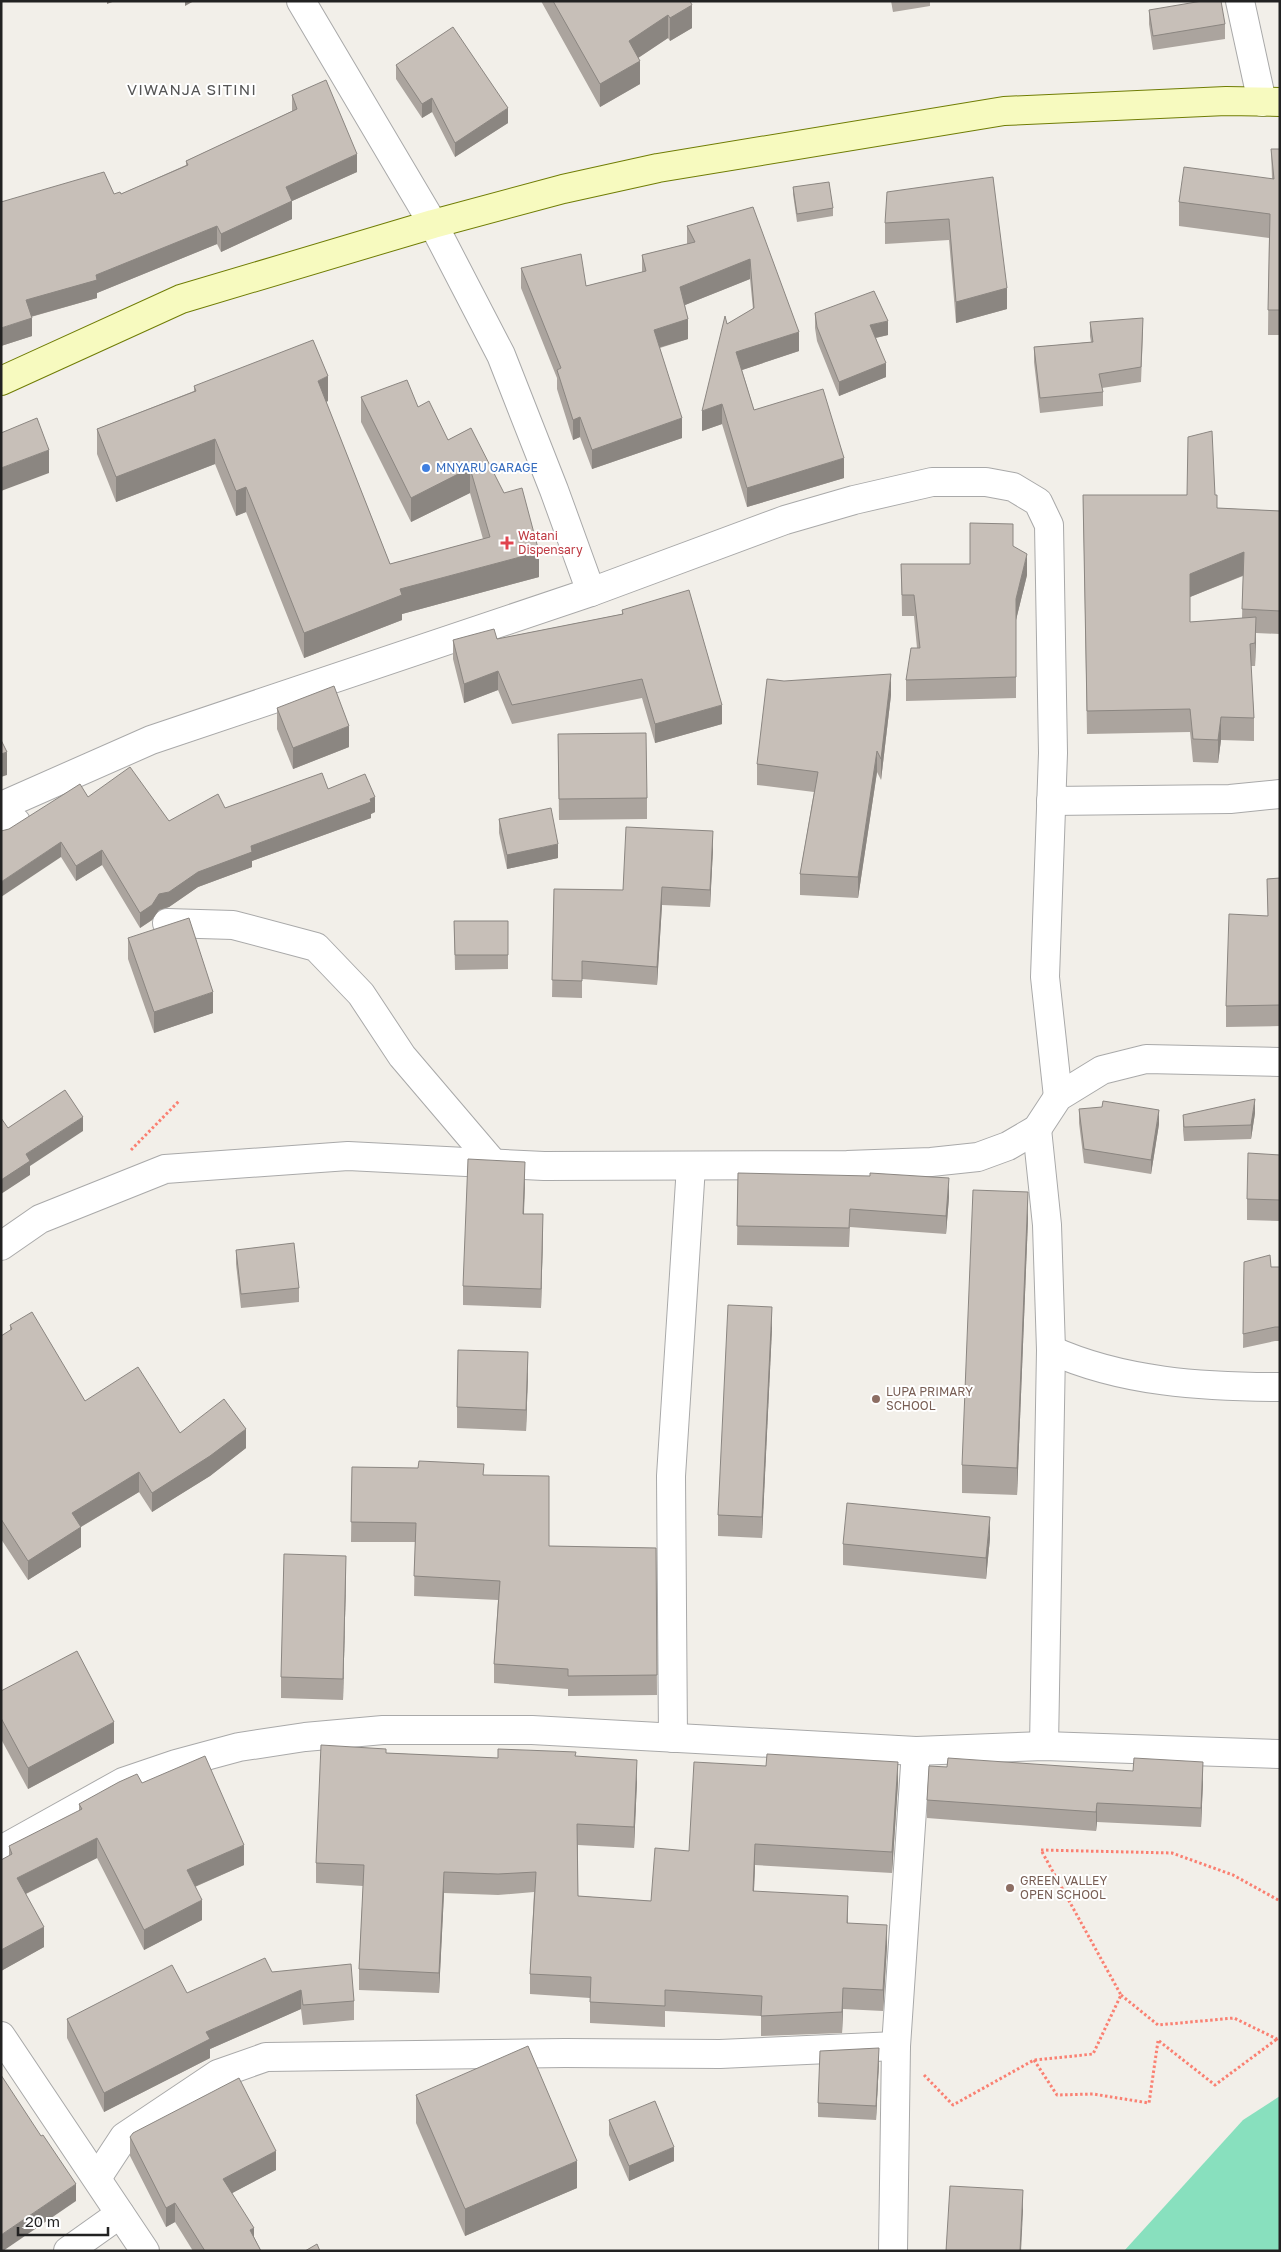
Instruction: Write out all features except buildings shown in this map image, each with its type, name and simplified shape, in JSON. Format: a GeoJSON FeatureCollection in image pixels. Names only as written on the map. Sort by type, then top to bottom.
{"type":"FeatureCollection","features":[{"type":"Feature","properties":{"kind":"main road"},"geometry":{"type":"LineString","coordinates":[[1,381],[181,299],[432,224],[563,189],[658,168],[1004,112],[1271,102]]}},
{"type":"Feature","properties":{"kind":"street"},"geometry":{"type":"LineString","coordinates":[[300,1],[432,224],[501,355],[554,490],[590,592]]}},
{"type":"Feature","properties":{"kind":"street"},"geometry":{"type":"LineString","coordinates":[[1240,1],[1271,102]]}},
{"type":"Feature","properties":{"kind":"street"},"geometry":{"type":"LineString","coordinates":[[8,819],[151,740],[590,592],[785,520],[854,500],[932,482],[986,482],[1013,487],[1038,502],[1049,526],[1053,752],[1045,977],[1058,1097]]}},
{"type":"Feature","properties":{"kind":"street"},"geometry":{"type":"LineString","coordinates":[[1051,801],[1230,799],[1280,794]]}},
{"type":"Feature","properties":{"kind":"street"},"geometry":{"type":"LineString","coordinates":[[167,924],[232,925],[316,947],[361,994],[402,1056],[445,1109],[494,1164]]}},
{"type":"Feature","properties":{"kind":"street"},"geometry":{"type":"LineString","coordinates":[[1,1246],[40,1219],[165,1169],[348,1156],[544,1166],[848,1165],[931,1162],[978,1157],[1008,1146],[1037,1129],[1058,1097],[1102,1070],[1146,1059],[1280,1062]]}},
{"type":"Feature","properties":{"kind":"street"},"geometry":{"type":"LineString","coordinates":[[1037,1129],[1047,1225],[1051,1350],[1044,1746]]}},
{"type":"Feature","properties":{"kind":"street"},"geometry":{"type":"LineString","coordinates":[[673,1738],[671,1476],[691,1166]]}},
{"type":"Feature","properties":{"kind":"street"},"geometry":{"type":"LineString","coordinates":[[1051,1350],[1081,1363],[1170,1381],[1232,1387],[1280,1386]]}},
{"type":"Feature","properties":{"kind":"street"},"geometry":{"type":"LineString","coordinates":[[1,1850],[122,1782],[176,1764],[239,1747],[305,1737],[383,1730],[532,1730],[916,1751],[1044,1746],[1280,1754]]}},
{"type":"Feature","properties":{"kind":"street"},"geometry":{"type":"LineString","coordinates":[[893,2251],[896,2046],[916,1751]]}},
{"type":"Feature","properties":{"kind":"street"},"geometry":{"type":"LineString","coordinates":[[1,2036],[145,2251]]}},
{"type":"Feature","properties":{"kind":"street"},"geometry":{"type":"LineString","coordinates":[[97,2178],[124,2137],[218,2074],[266,2057],[565,2053],[720,2054],[896,2046]]}},
{"type":"Feature","properties":{"kind":"street"},"geometry":{"type":"LineString","coordinates":[[68,2251],[120,2214]]}},
{"type":"Feature","properties":{"kind":"path"},"geometry":{"type":"LineString","coordinates":[[1034,2060],[1057,2095],[1093,2094],[1150,2103],[1158,2041],[1214,2086],[1278,2038],[1234,2018],[1158,2025],[1121,1995],[1041,1850],[1172,1852],[1234,1875],[1280,1901]]}},
{"type":"Feature","properties":{"kind":"path"},"geometry":{"type":"LineString","coordinates":[[896,2046],[953,2105],[1034,2060],[1093,2054],[1121,1995]]}},
{"type":"Feature","properties":{"kind":"green space"},"geometry":{"type":"Polygon","coordinates":[[[1280,2096],[1280,2251],[1124,2251],[1243,2120],[1280,2096]]]}},
{"type":"Feature","properties":{"kind":"place","name":"MNYARU GARAGE"},"geometry":{"type":"Point","coordinates":[426,468]}},
{"type":"Feature","properties":{"kind":"place","name":"Watani Dispensary"},"geometry":{"type":"Point","coordinates":[507,543]}},
{"type":"Feature","properties":{"kind":"place","name":"LUPA PRIMARY SCHOOL"},"geometry":{"type":"Point","coordinates":[876,1399]}},
{"type":"Feature","properties":{"kind":"place","name":"GREEN VALLEY OPEN SCHOOL"},"geometry":{"type":"Point","coordinates":[1010,1888]}},
{"type":"Feature","properties":{"kind":"district","name":"VIWANJA SITINI"},"geometry":{"type":"Point","coordinates":[192,90]}}]}
